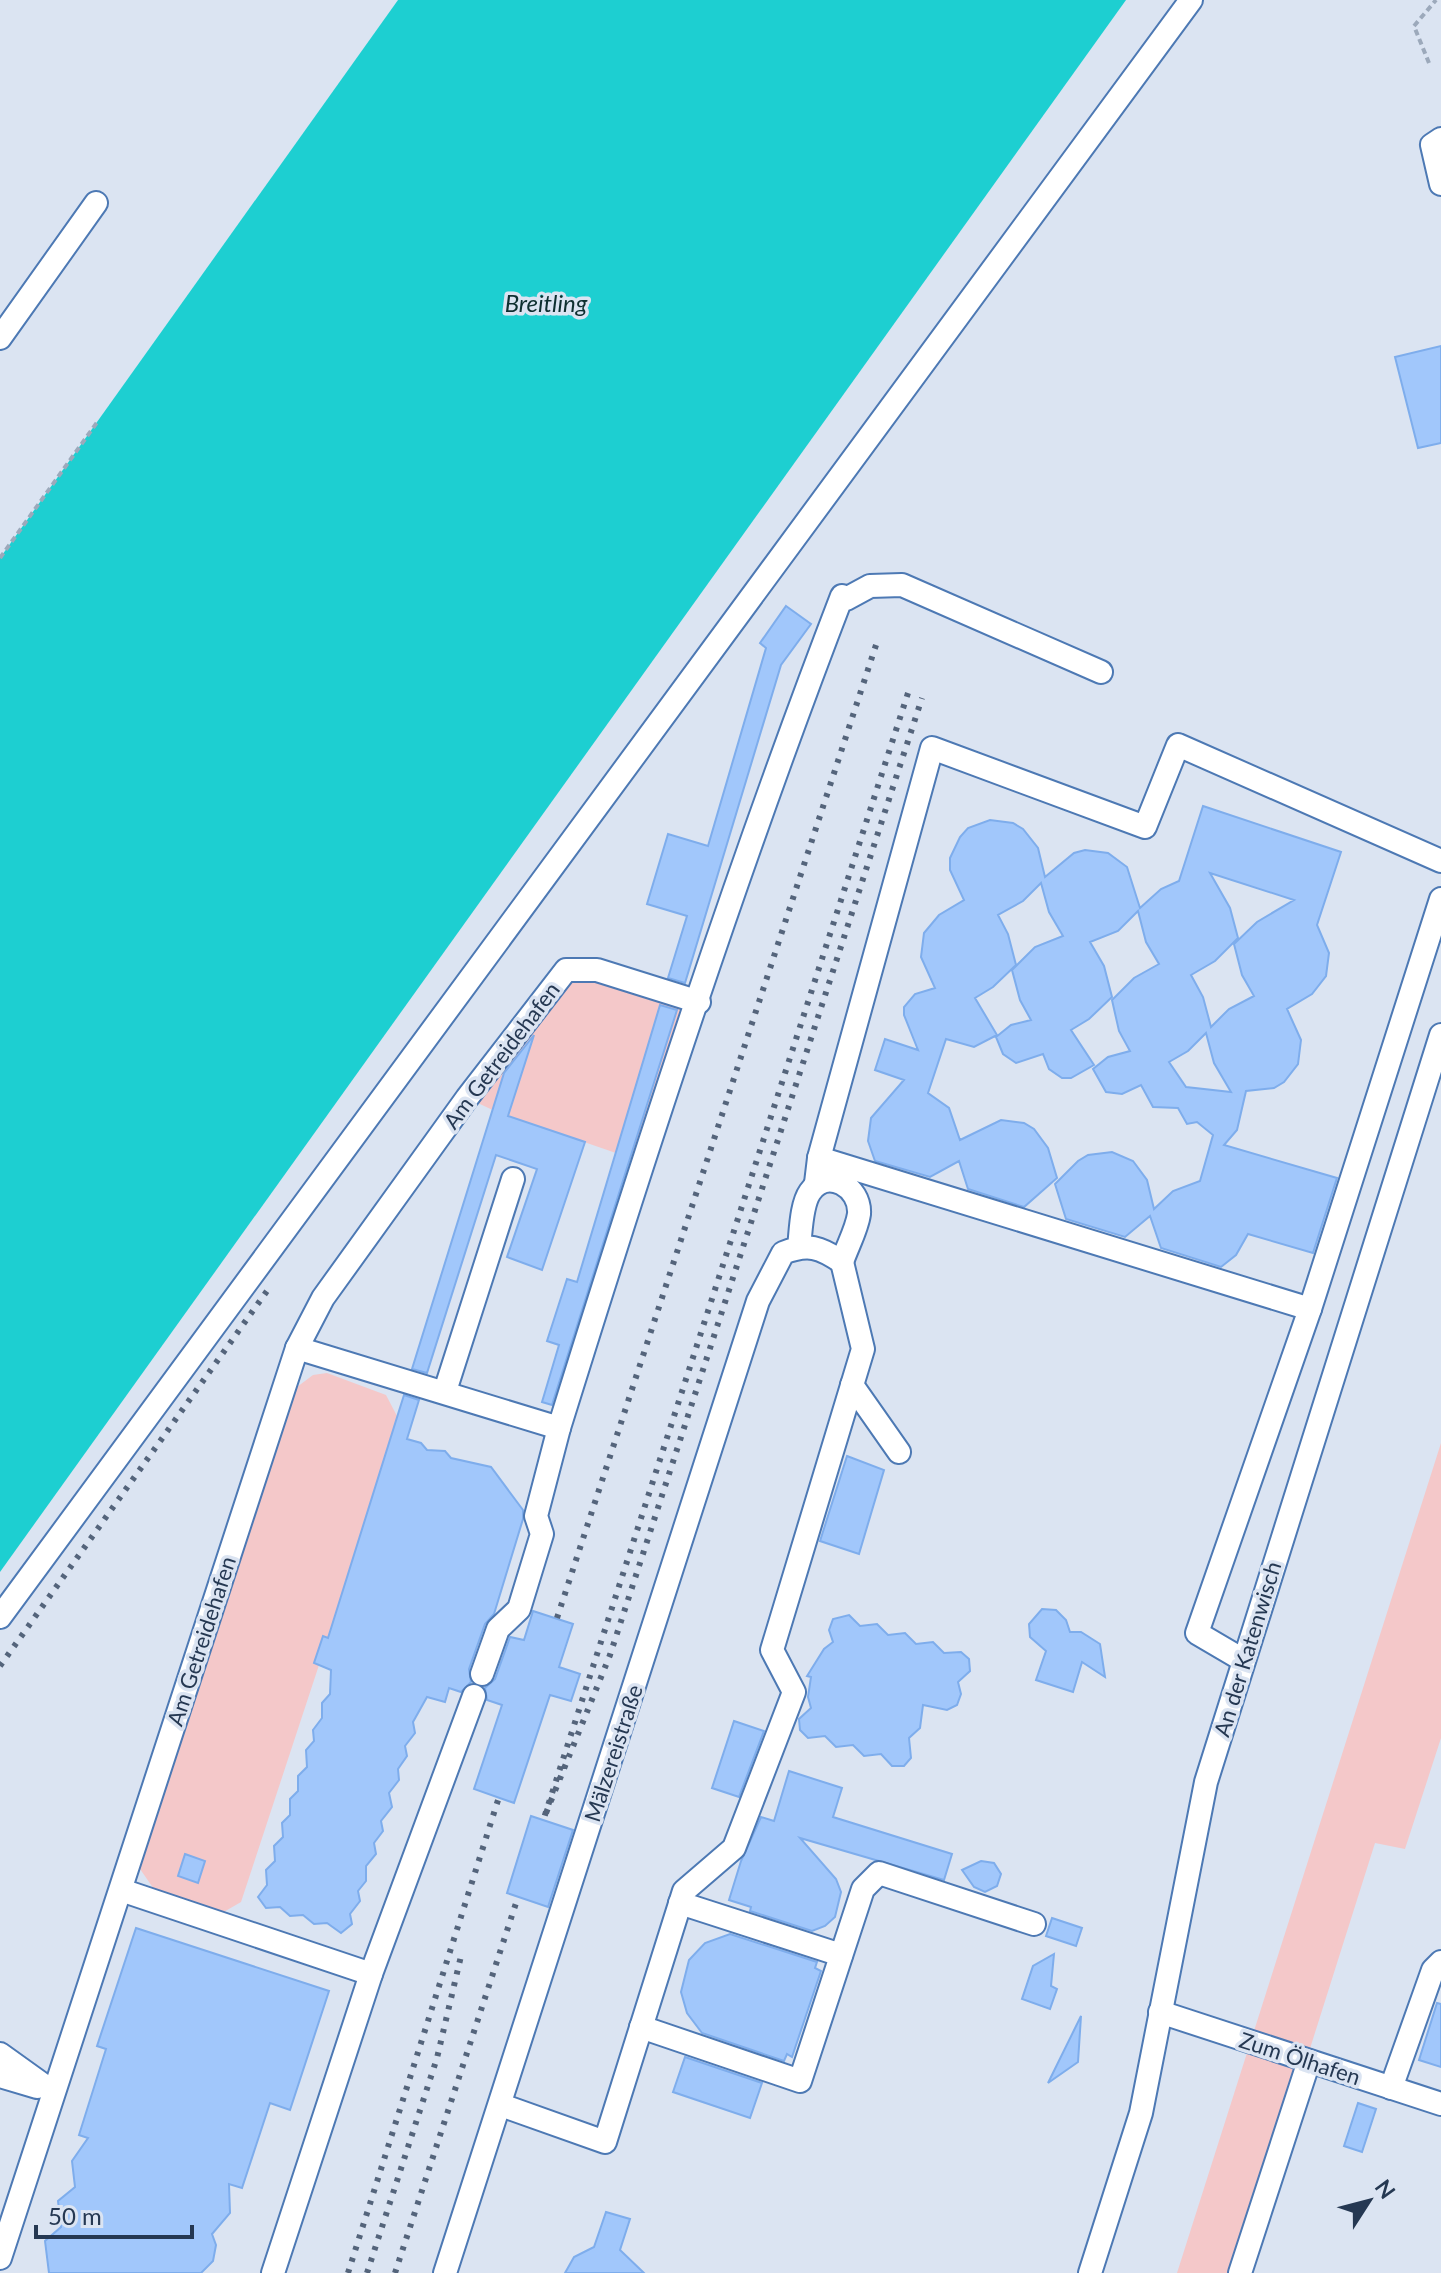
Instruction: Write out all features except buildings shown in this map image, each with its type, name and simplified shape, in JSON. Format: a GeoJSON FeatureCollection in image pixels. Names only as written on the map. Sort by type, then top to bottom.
{"type":"FeatureCollection","features":[{"type":"Feature","properties":{"kind":"street"},"geometry":{"type":"LineString","coordinates":[[0,1617],[1191,0]]}},
{"type":"Feature","properties":{"kind":"street"},"geometry":{"type":"LineString","coordinates":[[1441,139],[1432,145],[1441,184]]}},
{"type":"Feature","properties":{"kind":"street"},"geometry":{"type":"LineString","coordinates":[[0,338],[96,203]]}},
{"type":"Feature","properties":{"kind":"street"},"geometry":{"type":"LineString","coordinates":[[482,1674],[498,1629],[519,1609],[542,1534],[536,1516],[559,1428],[642,1162],[779,760],[842,596],[846,599],[870,586],[902,585],[1101,672]]}},
{"type":"Feature","properties":{"kind":"street"},"geometry":{"type":"LineString","coordinates":[[842,1262],[819,1247],[799,1247],[807,1195],[816,1183],[819,1158],[932,748],[1145,827],[1178,745],[1441,861]]}},
{"type":"Feature","properties":{"kind":"street"},"geometry":{"type":"LineString","coordinates":[[1243,1660],[1197,1633],[1310,1309],[1441,899]]}},
{"type":"Feature","properties":{"kind":"street","name":"Am Getreidehafen"},"geometry":{"type":"LineString","coordinates":[[0,2258],[297,1348],[323,1298],[467,1098],[566,970],[597,970],[699,1002]]}},
{"type":"Feature","properties":{"kind":"street","name":"An der Katenwisch"},"geometry":{"type":"LineString","coordinates":[[1090,2273],[1141,2113],[1206,1782],[1441,1035]]}},
{"type":"Feature","properties":{"kind":"street"},"geometry":{"type":"LineString","coordinates":[[819,1158],[1310,1309]]}},
{"type":"Feature","properties":{"kind":"street"},"geometry":{"type":"LineString","coordinates":[[445,1391],[513,1179]]}},
{"type":"Feature","properties":{"kind":"street"},"geometry":{"type":"LineString","coordinates":[[501,2105],[605,2142],[684,1891],[734,1848],[794,1692],[772,1650],[863,1349],[842,1262],[859,1215],[857,1197],[847,1186],[830,1179],[816,1183]]}},
{"type":"Feature","properties":{"kind":"street","name":"Mälzereistraße"},"geometry":{"type":"LineString","coordinates":[[445,2273],[758,1301],[783,1253],[799,1247]]}},
{"type":"Feature","properties":{"kind":"street"},"geometry":{"type":"LineString","coordinates":[[297,1348],[559,1428]]}},
{"type":"Feature","properties":{"kind":"street"},"geometry":{"type":"LineString","coordinates":[[852,1385],[899,1452]]}},
{"type":"Feature","properties":{"kind":"street"},"geometry":{"type":"LineString","coordinates":[[273,2273],[371,1974],[474,1696]]}},
{"type":"Feature","properties":{"kind":"street"},"geometry":{"type":"LineString","coordinates":[[641,2027],[800,2081],[863,1889],[879,1873],[1034,1924]]}},
{"type":"Feature","properties":{"kind":"street"},"geometry":{"type":"LineString","coordinates":[[121,1890],[371,1974]]}},
{"type":"Feature","properties":{"kind":"street"},"geometry":{"type":"LineString","coordinates":[[680,1903],[841,1955]]}},
{"type":"Feature","properties":{"kind":"street"},"geometry":{"type":"LineString","coordinates":[[1391,2088],[1433,1970],[1441,1962]]}},
{"type":"Feature","properties":{"kind":"street","name":"Zum Ölhafen"},"geometry":{"type":"LineString","coordinates":[[1160,2012],[1441,2104]]}},
{"type":"Feature","properties":{"kind":"street"},"geometry":{"type":"LineString","coordinates":[[0,2054],[53,2092]]}},
{"type":"Feature","properties":{"kind":"street"},"geometry":{"type":"LineString","coordinates":[[1240,2273],[1309,2061]]}},
{"type":"Feature","properties":{"kind":"street"},"geometry":{"type":"LineString","coordinates":[[0,2076],[53,2092]]}},
{"type":"Feature","properties":{"kind":"path"},"geometry":{"type":"LineString","coordinates":[[1429,63],[1414,26],[1436,0]]}},
{"type":"Feature","properties":{"kind":"path"},"geometry":{"type":"LineString","coordinates":[[0,558],[98,421]]}},
{"type":"Feature","properties":{"kind":"shaded area"},"geometry":{"type":"Polygon","coordinates":[[[566,970],[699,1002],[642,1162],[497,1112],[467,1098],[566,970]]]}},
{"type":"Feature","properties":{"kind":"shaded area"},"geometry":{"type":"Polygon","coordinates":[[[327,1373],[386,1395],[397,1416],[396,1429],[328,1638],[323,1636],[314,1663],[319,1665],[241,1902],[222,1913],[156,1892],[140,1869],[141,1856],[293,1390],[313,1375],[327,1373]]]}},
{"type":"Feature","properties":{"kind":"shaded area"},"geometry":{"type":"Polygon","coordinates":[[[1441,1443],[1441,1738],[1405,1849],[1375,1843],[1239,2273],[1177,2273],[1441,1443]]]}},
{"type":"Feature","properties":{"kind":"water","name":"Breitling"},"geometry":{"type":"Polygon","coordinates":[[[398,0],[1126,0],[0,1572],[0,558],[398,0]]]}},
{"type":"Feature","properties":{"kind":"railway"},"geometry":{"type":"LineString","coordinates":[[557,1618],[877,642]]}},
{"type":"Feature","properties":{"kind":"railway"},"geometry":{"type":"LineString","coordinates":[[908,693],[544,1818],[610,1655],[922,698]]}},
{"type":"Feature","properties":{"kind":"railway"},"geometry":{"type":"LineString","coordinates":[[0,1666],[267,1291]]}},
{"type":"Feature","properties":{"kind":"railway"},"geometry":{"type":"LineString","coordinates":[[348,2273],[499,1797]]}},
{"type":"Feature","properties":{"kind":"railway"},"geometry":{"type":"LineString","coordinates":[[395,2273],[518,1897]]}},
{"type":"Feature","properties":{"kind":"railway"},"geometry":{"type":"LineString","coordinates":[[367,2273],[437,2058],[461,1956]]}}]}
